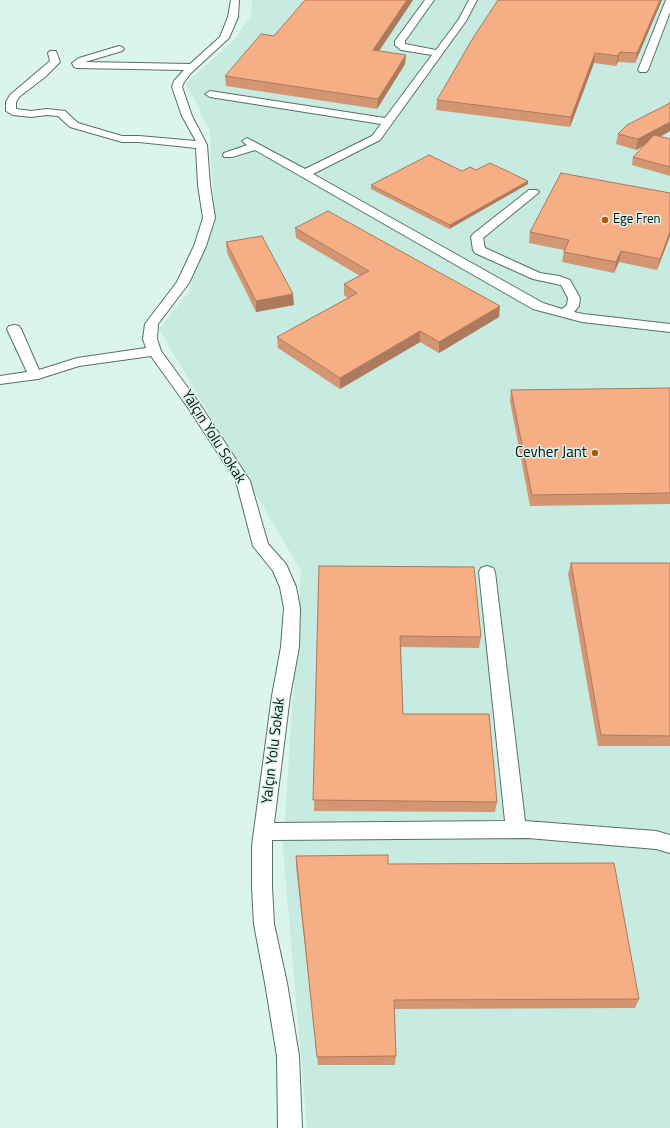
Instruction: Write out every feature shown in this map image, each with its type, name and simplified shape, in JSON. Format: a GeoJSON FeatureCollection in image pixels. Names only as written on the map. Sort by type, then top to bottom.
{"type":"FeatureCollection","features":[{"type":"Feature","properties":{"kind":"street","name":"Yalçın Yolu Sokak"},"geometry":{"type":"LineString","coordinates":[[235,0],[233,17],[224,38],[193,67],[180,81],[177,87],[187,116],[202,145],[204,185],[209,218],[200,246],[183,283],[159,312],[152,324],[150,339],[154,351],[194,406],[243,481],[261,546],[280,568],[288,588],[292,608],[290,648],[281,696],[262,846],[264,924],[276,983],[288,1056],[290,1128]]}},
{"type":"Feature","properties":{"kind":"street"},"geometry":{"type":"LineString","coordinates":[[430,0],[400,42],[400,45],[404,48],[438,53]]}},
{"type":"Feature","properties":{"kind":"street"},"geometry":{"type":"LineString","coordinates":[[305,174],[376,138],[463,20],[473,0]]}},
{"type":"Feature","properties":{"kind":"street"},"geometry":{"type":"LineString","coordinates":[[643,70],[670,0]]}},
{"type":"Feature","properties":{"kind":"street"},"geometry":{"type":"LineString","coordinates":[[119,49],[82,60],[77,63],[78,66],[193,67]]}},
{"type":"Feature","properties":{"kind":"street"},"geometry":{"type":"LineString","coordinates":[[53,53],[55,62],[41,76],[15,95],[11,102],[11,111],[17,114],[47,112],[61,113],[74,124],[108,136],[122,139],[139,139],[202,145]]}},
{"type":"Feature","properties":{"kind":"street"},"geometry":{"type":"LineString","coordinates":[[210,94],[388,122]]}},
{"type":"Feature","properties":{"kind":"street"},"geometry":{"type":"LineString","coordinates":[[228,155],[251,143],[538,306],[582,318],[670,328]]}},
{"type":"Feature","properties":{"kind":"street"},"geometry":{"type":"LineString","coordinates":[[533,192],[477,237],[479,250],[537,276],[555,278],[566,283],[574,298],[573,306],[564,314]]}},
{"type":"Feature","properties":{"kind":"street"},"geometry":{"type":"LineString","coordinates":[[14,330],[35,375]]}},
{"type":"Feature","properties":{"kind":"street"},"geometry":{"type":"LineString","coordinates":[[0,380],[35,375],[59,369],[77,362],[154,351]]}},
{"type":"Feature","properties":{"kind":"street"},"geometry":{"type":"LineString","coordinates":[[487,572],[516,829]]}},
{"type":"Feature","properties":{"kind":"street"},"geometry":{"type":"LineString","coordinates":[[264,832],[516,829],[656,840],[670,844]]}},
{"type":"Feature","properties":{"kind":"shaded area"},"geometry":{"type":"Polygon","coordinates":[[[252,0],[670,0],[670,1128],[307,1128],[283,849],[301,571],[159,329],[189,292],[215,211],[211,166],[210,129],[203,119],[199,106],[185,84],[233,41],[251,16],[252,0]]]}},
{"type":"Feature","properties":{"kind":"building"},"geometry":{"type":"Polygon","coordinates":[[[305,0],[407,0],[373,50],[406,55],[378,99],[225,76],[261,34],[274,36],[305,0]]]}},
{"type":"Feature","properties":{"kind":"building"},"geometry":{"type":"Polygon","coordinates":[[[498,0],[660,0],[637,53],[620,52],[618,56],[595,53],[571,117],[437,100],[473,38],[498,0]]]}},
{"type":"Feature","properties":{"kind":"building"},"geometry":{"type":"Polygon","coordinates":[[[670,103],[670,122],[638,139],[618,134],[627,125],[670,103]]]}},
{"type":"Feature","properties":{"kind":"building"},"geometry":{"type":"Polygon","coordinates":[[[654,135],[670,139],[670,167],[633,157],[654,135]]]}},
{"type":"Feature","properties":{"kind":"building"},"geometry":{"type":"Polygon","coordinates":[[[429,155],[462,171],[470,167],[476,170],[490,163],[528,181],[450,225],[371,185],[429,155]]]}},
{"type":"Feature","properties":{"kind":"building","name":"Ege Fren"},"geometry":{"type":"Polygon","coordinates":[[[561,173],[670,193],[670,232],[660,259],[621,251],[616,262],[564,252],[569,240],[530,232],[561,173]]]}},
{"type":"Feature","properties":{"kind":"building"},"geometry":{"type":"Polygon","coordinates":[[[328,211],[500,306],[439,342],[420,331],[340,378],[277,337],[357,293],[344,284],[369,271],[295,228],[328,211]]]}},
{"type":"Feature","properties":{"kind":"building"},"geometry":{"type":"Polygon","coordinates":[[[262,236],[293,294],[256,301],[226,242],[262,236]]]}},
{"type":"Feature","properties":{"kind":"building","name":"Cevher Jant"},"geometry":{"type":"Polygon","coordinates":[[[670,388],[670,493],[532,495],[511,390],[670,388]]]}},
{"type":"Feature","properties":{"kind":"building"},"geometry":{"type":"Polygon","coordinates":[[[571,563],[670,563],[670,736],[601,735],[571,563]]]}},
{"type":"Feature","properties":{"kind":"building"},"geometry":{"type":"Polygon","coordinates":[[[319,566],[474,567],[481,637],[400,636],[403,714],[489,714],[497,802],[313,800],[319,566]]]}},
{"type":"Feature","properties":{"kind":"building"},"geometry":{"type":"Polygon","coordinates":[[[388,855],[388,864],[614,863],[639,999],[394,1000],[396,1056],[317,1057],[296,856],[388,855]]]}},
{"type":"Feature","properties":{"kind":"place","name":"Ege Fren"},"geometry":{"type":"Point","coordinates":[605,220]}},
{"type":"Feature","properties":{"kind":"place","name":"Cevher Jant"},"geometry":{"type":"Point","coordinates":[595,453]}}]}
